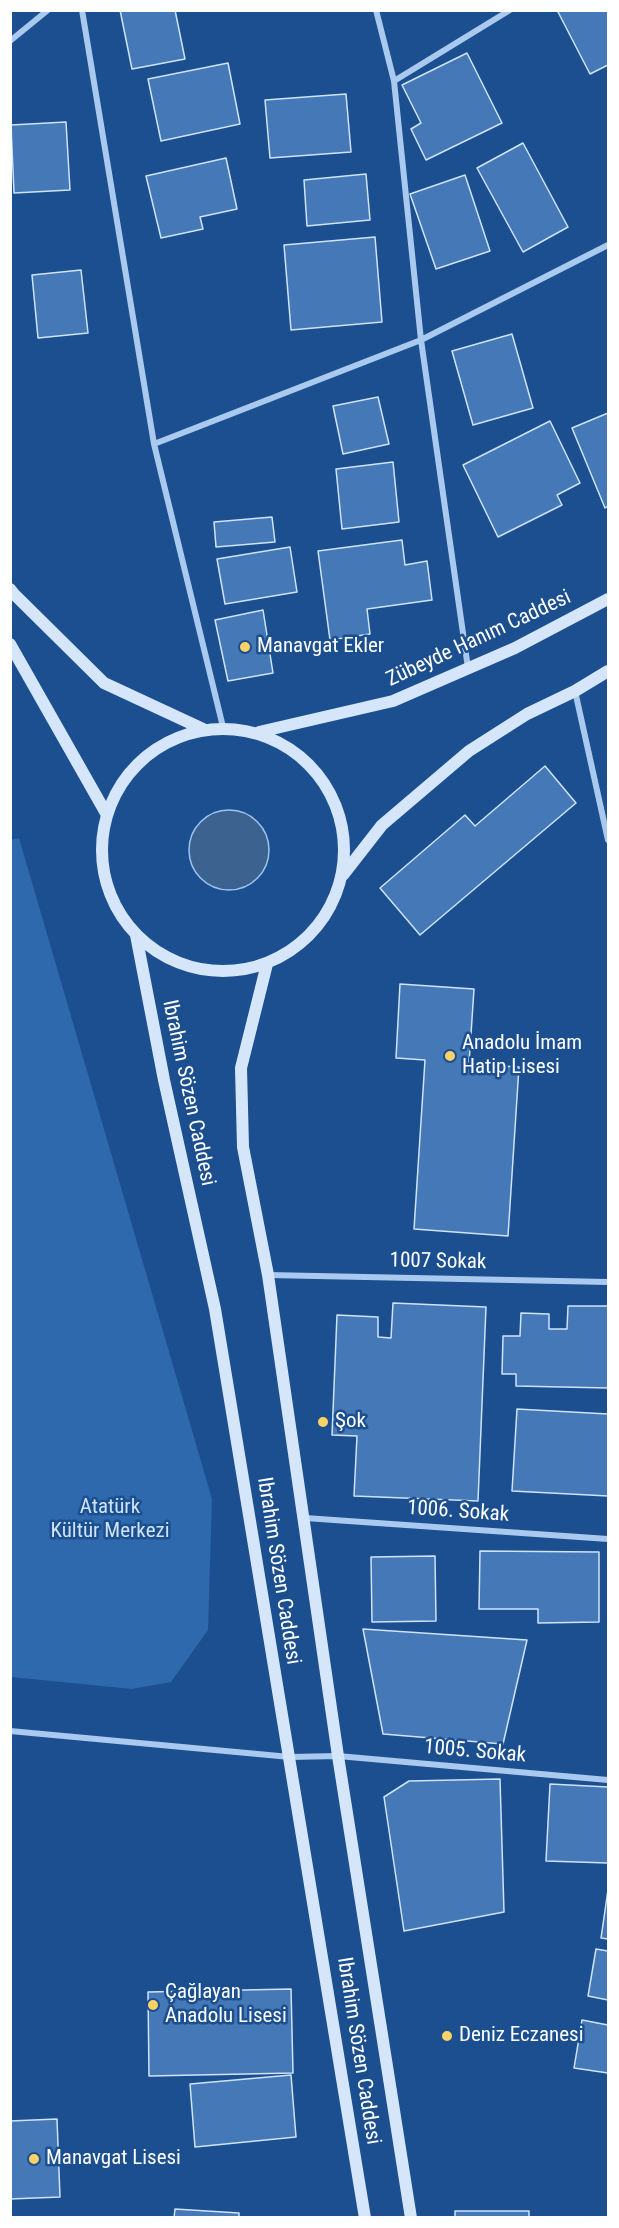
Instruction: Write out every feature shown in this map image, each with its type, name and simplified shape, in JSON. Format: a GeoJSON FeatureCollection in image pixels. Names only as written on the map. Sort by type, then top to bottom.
{"type":"FeatureCollection","features":[{"type":"Feature","properties":{"kind":"main road"},"geometry":{"type":"LineString","coordinates":[[10,589],[104,683],[204,729]]}},
{"type":"Feature","properties":{"kind":"main road","name":"Zübeyde Hanım Caddesi"},"geometry":{"type":"LineString","coordinates":[[259,732],[393,701],[515,648],[609,599]]}},
{"type":"Feature","properties":{"kind":"main road"},"geometry":{"type":"LineString","coordinates":[[10,644],[107,815]]}},
{"type":"Feature","properties":{"kind":"main road"},"geometry":{"type":"LineString","coordinates":[[342,876],[382,825],[469,751],[527,714],[575,691],[609,671]]}},
{"type":"Feature","properties":{"kind":"main road"},"geometry":{"type":"LineString","coordinates":[[223,727],[259,732],[292,748],[318,773],[323,781],[336,804],[345,840],[342,876],[328,913],[302,943],[267,964],[240,970],[211,971],[184,965],[158,953],[136,935],[117,909],[105,879],[101,847],[107,815],[119,787],[138,762],[164,743],[192,731],[223,727]]}},
{"type":"Feature","properties":{"kind":"main road","name":"Ibrahim Sözen Caddesi"},"geometry":{"type":"LineString","coordinates":[[136,935],[164,1080],[215,1309],[365,2217]]}},
{"type":"Feature","properties":{"kind":"main road","name":"Ibrahim Sözen Caddesi"},"geometry":{"type":"LineString","coordinates":[[267,964],[241,1068],[243,1147],[268,1275],[338,1756],[411,2217]]}},
{"type":"Feature","properties":{"kind":"street"},"geometry":{"type":"LineString","coordinates":[[10,41],[48,10]]}},
{"type":"Feature","properties":{"kind":"street"},"geometry":{"type":"LineString","coordinates":[[82,10],[154,444],[223,727]]}},
{"type":"Feature","properties":{"kind":"street"},"geometry":{"type":"LineString","coordinates":[[376,10],[394,81],[421,340],[468,668]]}},
{"type":"Feature","properties":{"kind":"street"},"geometry":{"type":"LineString","coordinates":[[394,81],[510,10]]}},
{"type":"Feature","properties":{"kind":"street"},"geometry":{"type":"LineString","coordinates":[[154,444],[421,340],[609,244]]}},
{"type":"Feature","properties":{"kind":"street"},"geometry":{"type":"LineString","coordinates":[[575,691],[609,840]]}},
{"type":"Feature","properties":{"kind":"street","name":"1007 Sokak"},"geometry":{"type":"LineString","coordinates":[[268,1275],[609,1282]]}},
{"type":"Feature","properties":{"kind":"street","name":"1006. Sokak"},"geometry":{"type":"LineString","coordinates":[[305,1518],[609,1539]]}},
{"type":"Feature","properties":{"kind":"street","name":"1005. Sokak"},"geometry":{"type":"LineString","coordinates":[[10,1731],[290,1757],[338,1756],[609,1780]]}},
{"type":"Feature","properties":{"kind":"green space","name":"Atatürk Kültür Merkezi"},"geometry":{"type":"Polygon","coordinates":[[[19,838],[212,1499],[208,1630],[171,1682],[132,1689],[11,1677],[10,840],[19,838]]]}},
{"type":"Feature","properties":{"kind":"shaded area"},"geometry":{"type":"Polygon","coordinates":[[[229,810],[244,813],[257,822],[266,835],[269,850],[266,865],[257,878],[244,887],[229,890],[214,887],[201,878],[192,865],[189,850],[192,835],[201,822],[214,813],[229,810]]]}},
{"type":"Feature","properties":{"kind":"building"},"geometry":{"type":"Polygon","coordinates":[[[120,10],[175,10],[185,59],[132,69],[120,10]]]}},
{"type":"Feature","properties":{"kind":"building"},"geometry":{"type":"Polygon","coordinates":[[[557,10],[608,10],[608,65],[590,74],[557,10]]]}},
{"type":"Feature","properties":{"kind":"building"},"geometry":{"type":"Polygon","coordinates":[[[467,53],[502,123],[426,160],[411,129],[421,123],[402,85],[467,53]]]}},
{"type":"Feature","properties":{"kind":"building"},"geometry":{"type":"Polygon","coordinates":[[[228,63],[240,124],[161,141],[148,79],[228,63]]]}},
{"type":"Feature","properties":{"kind":"building"},"geometry":{"type":"Polygon","coordinates":[[[346,94],[351,152],[270,158],[265,100],[346,94]]]}},
{"type":"Feature","properties":{"kind":"building"},"geometry":{"type":"Polygon","coordinates":[[[66,122],[70,190],[14,193],[11,125],[66,122]]]}},
{"type":"Feature","properties":{"kind":"building"},"geometry":{"type":"Polygon","coordinates":[[[523,143],[568,227],[523,252],[477,168],[523,143]]]}},
{"type":"Feature","properties":{"kind":"building"},"geometry":{"type":"Polygon","coordinates":[[[226,158],[237,209],[200,217],[203,229],[161,238],[146,176],[226,158]]]}},
{"type":"Feature","properties":{"kind":"building"},"geometry":{"type":"Polygon","coordinates":[[[366,174],[370,220],[307,226],[304,180],[366,174]]]}},
{"type":"Feature","properties":{"kind":"building"},"geometry":{"type":"Polygon","coordinates":[[[465,175],[490,251],[436,269],[410,194],[465,175]]]}},
{"type":"Feature","properties":{"kind":"building"},"geometry":{"type":"Polygon","coordinates":[[[375,237],[382,322],[291,330],[284,245],[375,237]]]}},
{"type":"Feature","properties":{"kind":"building"},"geometry":{"type":"Polygon","coordinates":[[[81,270],[88,333],[38,338],[32,275],[81,270]]]}},
{"type":"Feature","properties":{"kind":"building"},"geometry":{"type":"Polygon","coordinates":[[[512,334],[533,408],[473,425],[452,351],[512,334]]]}},
{"type":"Feature","properties":{"kind":"building"},"geometry":{"type":"Polygon","coordinates":[[[378,397],[389,444],[343,454],[333,406],[378,397]]]}},
{"type":"Feature","properties":{"kind":"building"},"geometry":{"type":"Polygon","coordinates":[[[608,413],[608,506],[605,508],[572,428],[608,413]]]}},
{"type":"Feature","properties":{"kind":"building"},"geometry":{"type":"Polygon","coordinates":[[[550,421],[580,483],[557,495],[562,505],[498,537],[463,465],[550,421]]]}},
{"type":"Feature","properties":{"kind":"building"},"geometry":{"type":"Polygon","coordinates":[[[393,462],[399,522],[342,529],[336,469],[393,462]]]}},
{"type":"Feature","properties":{"kind":"building"},"geometry":{"type":"Polygon","coordinates":[[[272,517],[275,542],[216,547],[214,522],[272,517]]]}},
{"type":"Feature","properties":{"kind":"building"},"geometry":{"type":"Polygon","coordinates":[[[402,540],[405,565],[427,561],[432,600],[367,609],[370,634],[330,640],[318,551],[402,540]]]}},
{"type":"Feature","properties":{"kind":"building"},"geometry":{"type":"Polygon","coordinates":[[[290,547],[297,592],[225,604],[217,559],[290,547]]]}},
{"type":"Feature","properties":{"kind":"building","name":"Manavgat Ekler"},"geometry":{"type":"Polygon","coordinates":[[[263,610],[273,673],[228,681],[215,620],[263,610]]]}},
{"type":"Feature","properties":{"kind":"building"},"geometry":{"type":"Polygon","coordinates":[[[545,766],[576,803],[420,935],[380,888],[465,815],[475,826],[545,766]]]}},
{"type":"Feature","properties":{"kind":"building"},"geometry":{"type":"Polygon","coordinates":[[[400,984],[474,989],[469,1064],[519,1067],[508,1236],[414,1229],[425,1060],[396,1058],[400,984]]]}},
{"type":"Feature","properties":{"kind":"building"},"geometry":{"type":"Polygon","coordinates":[[[393,1303],[486,1307],[478,1501],[354,1496],[357,1436],[332,1435],[337,1315],[378,1317],[378,1337],[391,1338],[393,1303]]]}},
{"type":"Feature","properties":{"kind":"building"},"geometry":{"type":"Polygon","coordinates":[[[568,1306],[608,1306],[608,1388],[516,1386],[516,1374],[502,1374],[503,1336],[520,1336],[521,1313],[549,1314],[549,1329],[567,1329],[568,1306]]]}},
{"type":"Feature","properties":{"kind":"building"},"geometry":{"type":"Polygon","coordinates":[[[517,1409],[608,1414],[608,1496],[512,1491],[517,1409]]]}},
{"type":"Feature","properties":{"kind":"building"},"geometry":{"type":"Polygon","coordinates":[[[480,1551],[599,1552],[599,1622],[538,1623],[538,1609],[479,1609],[480,1551]]]}},
{"type":"Feature","properties":{"kind":"building"},"geometry":{"type":"Polygon","coordinates":[[[435,1556],[436,1621],[372,1622],[371,1557],[435,1556]]]}},
{"type":"Feature","properties":{"kind":"building"},"geometry":{"type":"Polygon","coordinates":[[[363,1629],[527,1640],[503,1744],[383,1734],[363,1629]]]}},
{"type":"Feature","properties":{"kind":"building"},"geometry":{"type":"Polygon","coordinates":[[[500,1779],[504,1912],[404,1931],[384,1797],[409,1781],[500,1779]]]}},
{"type":"Feature","properties":{"kind":"building"},"geometry":{"type":"Polygon","coordinates":[[[550,1784],[608,1787],[608,1863],[546,1861],[550,1784]]]}},
{"type":"Feature","properties":{"kind":"building"},"geometry":{"type":"Polygon","coordinates":[[[608,1890],[608,1939],[601,1938],[608,1890]]]}},
{"type":"Feature","properties":{"kind":"building"},"geometry":{"type":"Polygon","coordinates":[[[596,1949],[608,1951],[608,2000],[588,1996],[596,1949]]]}},
{"type":"Feature","properties":{"kind":"building"},"geometry":{"type":"Polygon","coordinates":[[[291,1989],[293,2073],[149,2076],[148,1992],[291,1989]]]}},
{"type":"Feature","properties":{"kind":"building"},"geometry":{"type":"Polygon","coordinates":[[[582,2020],[608,2025],[608,2073],[574,2068],[582,2020]]]}},
{"type":"Feature","properties":{"kind":"building"},"geometry":{"type":"Polygon","coordinates":[[[291,2075],[296,2137],[195,2147],[190,2084],[291,2075]]]}},
{"type":"Feature","properties":{"kind":"building","name":"Manavgat Lisesi"},"geometry":{"type":"Polygon","coordinates":[[[57,2119],[60,2197],[10,2199],[10,2121],[57,2119]]]}},
{"type":"Feature","properties":{"kind":"building"},"geometry":{"type":"Polygon","coordinates":[[[175,2209],[239,2213],[239,2218],[174,2218],[175,2209]]]}},
{"type":"Feature","properties":{"kind":"building"},"geometry":{"type":"Polygon","coordinates":[[[455,2211],[529,2211],[529,2218],[455,2218],[455,2211]]]}},
{"type":"Feature","properties":{"kind":"place","name":"Manavgat Ekler"},"geometry":{"type":"Point","coordinates":[245,647]}},
{"type":"Feature","properties":{"kind":"place","name":"Anadolu İmam Hatip Lisesi"},"geometry":{"type":"Point","coordinates":[450,1056]}},
{"type":"Feature","properties":{"kind":"place","name":"Şok"},"geometry":{"type":"Point","coordinates":[323,1422]}},
{"type":"Feature","properties":{"kind":"place","name":"Çağlayan Anadolu Lisesi"},"geometry":{"type":"Point","coordinates":[153,2005]}},
{"type":"Feature","properties":{"kind":"place","name":"Deniz Eczanesi"},"geometry":{"type":"Point","coordinates":[447,2036]}},
{"type":"Feature","properties":{"kind":"place","name":"Manavgat Lisesi"},"geometry":{"type":"Point","coordinates":[34,2159]}}]}
